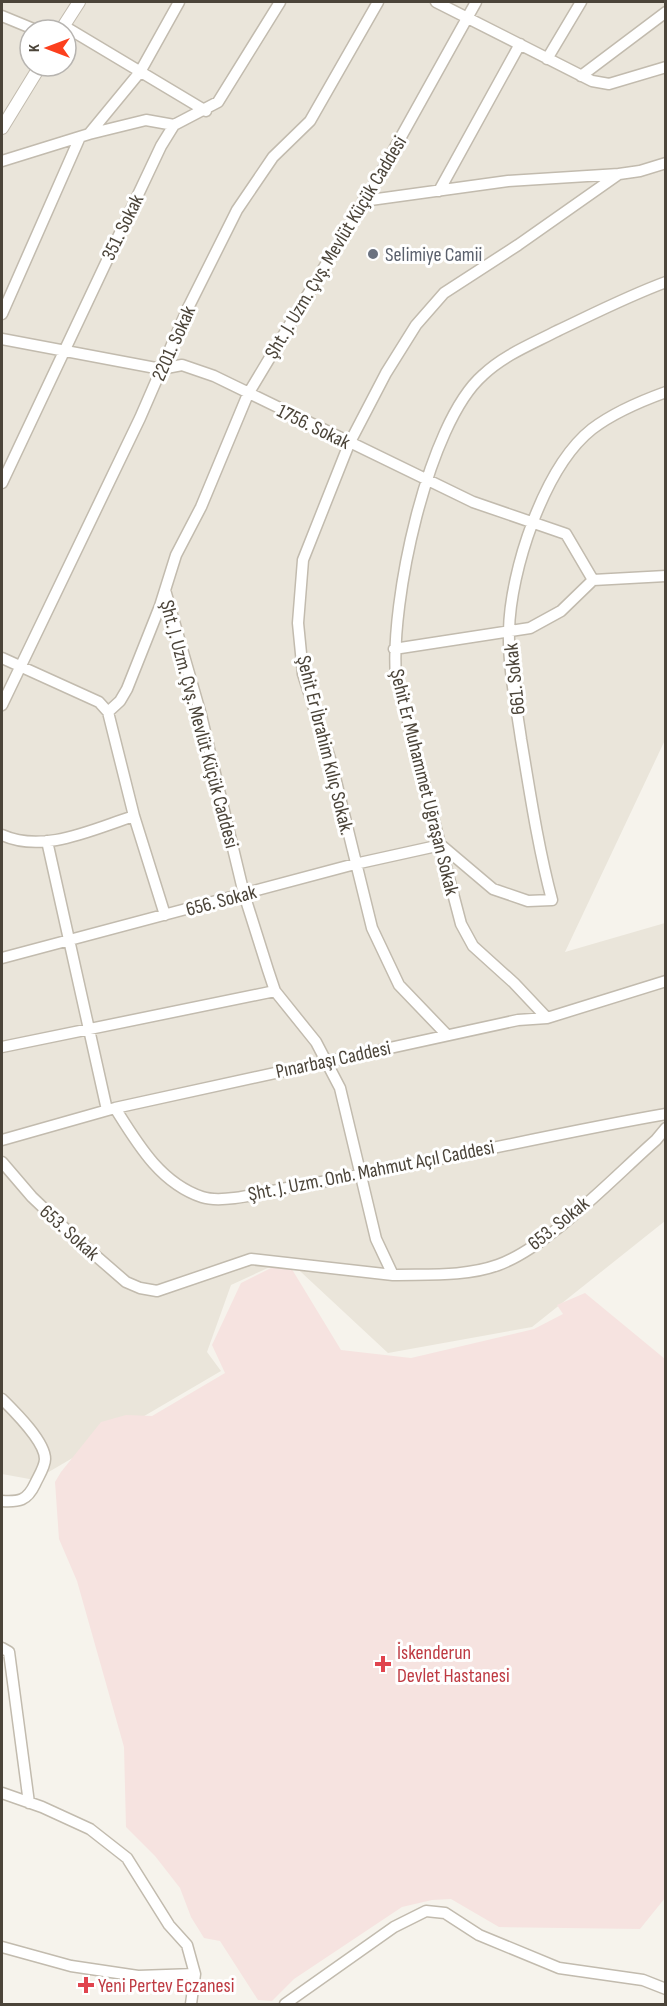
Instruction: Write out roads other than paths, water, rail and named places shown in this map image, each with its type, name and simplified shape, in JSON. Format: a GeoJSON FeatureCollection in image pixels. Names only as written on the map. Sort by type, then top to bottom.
{"type":"FeatureCollection","features":[{"type":"Feature","properties":{"kind":"street"},"geometry":{"type":"LineString","coordinates":[[69,18],[79,2]]}},
{"type":"Feature","properties":{"kind":"street"},"geometry":{"type":"LineString","coordinates":[[2,314],[85,135],[140,72],[179,2]]}},
{"type":"Feature","properties":{"kind":"street"},"geometry":{"type":"LineString","coordinates":[[2,161],[85,135],[146,120],[174,124],[206,111],[218,102],[280,2]]}},
{"type":"Feature","properties":{"kind":"street","name":"2201. Sokak"},"geometry":{"type":"LineString","coordinates":[[2,705],[18,666],[66,574],[186,310],[237,210],[273,157],[310,121],[378,2]]}},
{"type":"Feature","properties":{"kind":"street"},"geometry":{"type":"LineString","coordinates":[[436,2],[581,76],[609,84],[666,67]]}},
{"type":"Feature","properties":{"kind":"street","name":"Şht. J. Uzm. Çvş. Mevlüt Küçük Caddesi"},"geometry":{"type":"LineString","coordinates":[[393,1275],[376,1239],[340,1088],[328,1060],[275,991],[244,894],[201,715],[165,590],[176,555],[201,507],[248,394],[363,201],[476,2]]}},
{"type":"Feature","properties":{"kind":"street"},"geometry":{"type":"LineString","coordinates":[[548,59],[581,2]]}},
{"type":"Feature","properties":{"kind":"street"},"geometry":{"type":"LineString","coordinates":[[581,76],[666,12]]}},
{"type":"Feature","properties":{"kind":"street"},"geometry":{"type":"LineString","coordinates":[[2,16],[18,23]]}},
{"type":"Feature","properties":{"kind":"street"},"geometry":{"type":"LineString","coordinates":[[78,37],[206,111]]}},
{"type":"Feature","properties":{"kind":"street"},"geometry":{"type":"LineString","coordinates":[[438,191],[520,44]]}},
{"type":"Feature","properties":{"kind":"street"},"geometry":{"type":"LineString","coordinates":[[2,128],[33,78]]}},
{"type":"Feature","properties":{"kind":"street","name":"351. Sokak"},"geometry":{"type":"LineString","coordinates":[[2,483],[7,457],[174,124]]}},
{"type":"Feature","properties":{"kind":"street","name":"Şehit Er İbrahim Kılıç Sokak."},"geometry":{"type":"LineString","coordinates":[[447,1035],[399,985],[372,928],[332,765],[303,674],[298,623],[303,560],[349,444],[386,373],[416,325],[444,293],[518,245],[619,174],[640,171],[666,163]]}},
{"type":"Feature","properties":{"kind":"street"},"geometry":{"type":"LineString","coordinates":[[363,201],[508,181],[619,174]]}},
{"type":"Feature","properties":{"kind":"street","name":"Şehit Er Muhammet Uğraşan Sokak"},"geometry":{"type":"LineString","coordinates":[[548,1017],[514,982],[473,946],[461,924],[396,676],[394,649],[396,619],[426,478],[437,447],[457,409],[480,376],[501,360],[547,336],[620,300],[666,282]]}},
{"type":"Feature","properties":{"kind":"street","name":"1756. Sokak"},"geometry":{"type":"LineString","coordinates":[[2,339],[161,369],[182,365],[214,376],[349,444],[426,478],[473,502],[566,534],[593,580]]}},
{"type":"Feature","properties":{"kind":"street","name":"661. Sokak"},"geometry":{"type":"LineString","coordinates":[[441,845],[493,889],[528,902],[552,900],[530,804],[514,690],[509,630],[516,586],[531,522],[574,447],[587,435],[642,401],[666,392]]}},
{"type":"Feature","properties":{"kind":"street"},"geometry":{"type":"LineString","coordinates":[[394,649],[530,628],[561,612],[593,580],[666,576]]}},
{"type":"Feature","properties":{"kind":"street"},"geometry":{"type":"LineString","coordinates":[[108,712],[120,701],[127,689],[165,590]]}},
{"type":"Feature","properties":{"kind":"street"},"geometry":{"type":"LineString","coordinates":[[2,658],[99,702],[108,712],[134,816],[165,915]]}},
{"type":"Feature","properties":{"kind":"street"},"geometry":{"type":"LineString","coordinates":[[2,835],[14,840],[62,839],[134,816]]}},
{"type":"Feature","properties":{"kind":"street","name":"Şht. J. Uzm. Onb. Mahmut Açıl Caddesi"},"geometry":{"type":"LineString","coordinates":[[47,841],[90,1029],[111,1109],[145,1155],[173,1182],[203,1198],[229,1198],[360,1175],[541,1136],[666,1114]]}},
{"type":"Feature","properties":{"kind":"street","name":"656. Sokak"},"geometry":{"type":"LineString","coordinates":[[2,958],[356,864],[441,845]]}},
{"type":"Feature","properties":{"kind":"street","name":"Pınarbaşı Caddesi"},"geometry":{"type":"LineString","coordinates":[[2,1140],[111,1109],[328,1060],[518,1020],[548,1017],[666,981]]}},
{"type":"Feature","properties":{"kind":"street"},"geometry":{"type":"LineString","coordinates":[[2,1047],[275,991]]}},
{"type":"Feature","properties":{"kind":"street","name":"653. Sokak"},"geometry":{"type":"LineString","coordinates":[[2,1162],[32,1197],[126,1282],[140,1288],[157,1291],[251,1259],[393,1275],[454,1275],[498,1264],[541,1242],[656,1140],[666,1128]]}},
{"type":"Feature","properties":{"kind":"street"},"geometry":{"type":"LineString","coordinates":[[2,1399],[24,1421],[45,1453],[46,1461],[29,1497],[18,1502],[2,1501]]}},
{"type":"Feature","properties":{"kind":"street"},"geometry":{"type":"LineString","coordinates":[[2,1648],[9,1652],[29,1803]]}},
{"type":"Feature","properties":{"kind":"street"},"geometry":{"type":"LineString","coordinates":[[2,1793],[90,1829],[127,1858],[170,1925],[187,1945],[195,1974],[191,2004]]}},
{"type":"Feature","properties":{"kind":"street"},"geometry":{"type":"LineString","coordinates":[[285,2004],[394,1927],[426,1911],[445,1913],[479,1935],[559,1968],[643,1980],[666,1989]]}},
{"type":"Feature","properties":{"kind":"street"},"geometry":{"type":"LineString","coordinates":[[2,1947],[71,1966],[138,1976],[195,1974]]}},
{"type":"Feature","properties":{"kind":"place","name":"Selimiye Camii"},"geometry":{"type":"Point","coordinates":[373,254]}},
{"type":"Feature","properties":{"kind":"place","name":"İskenderun Devlet Hastanesi"},"geometry":{"type":"Point","coordinates":[383,1664]}},
{"type":"Feature","properties":{"kind":"place","name":"Yeni Pertev Eczanesi"},"geometry":{"type":"Point","coordinates":[86,1985]}}]}
